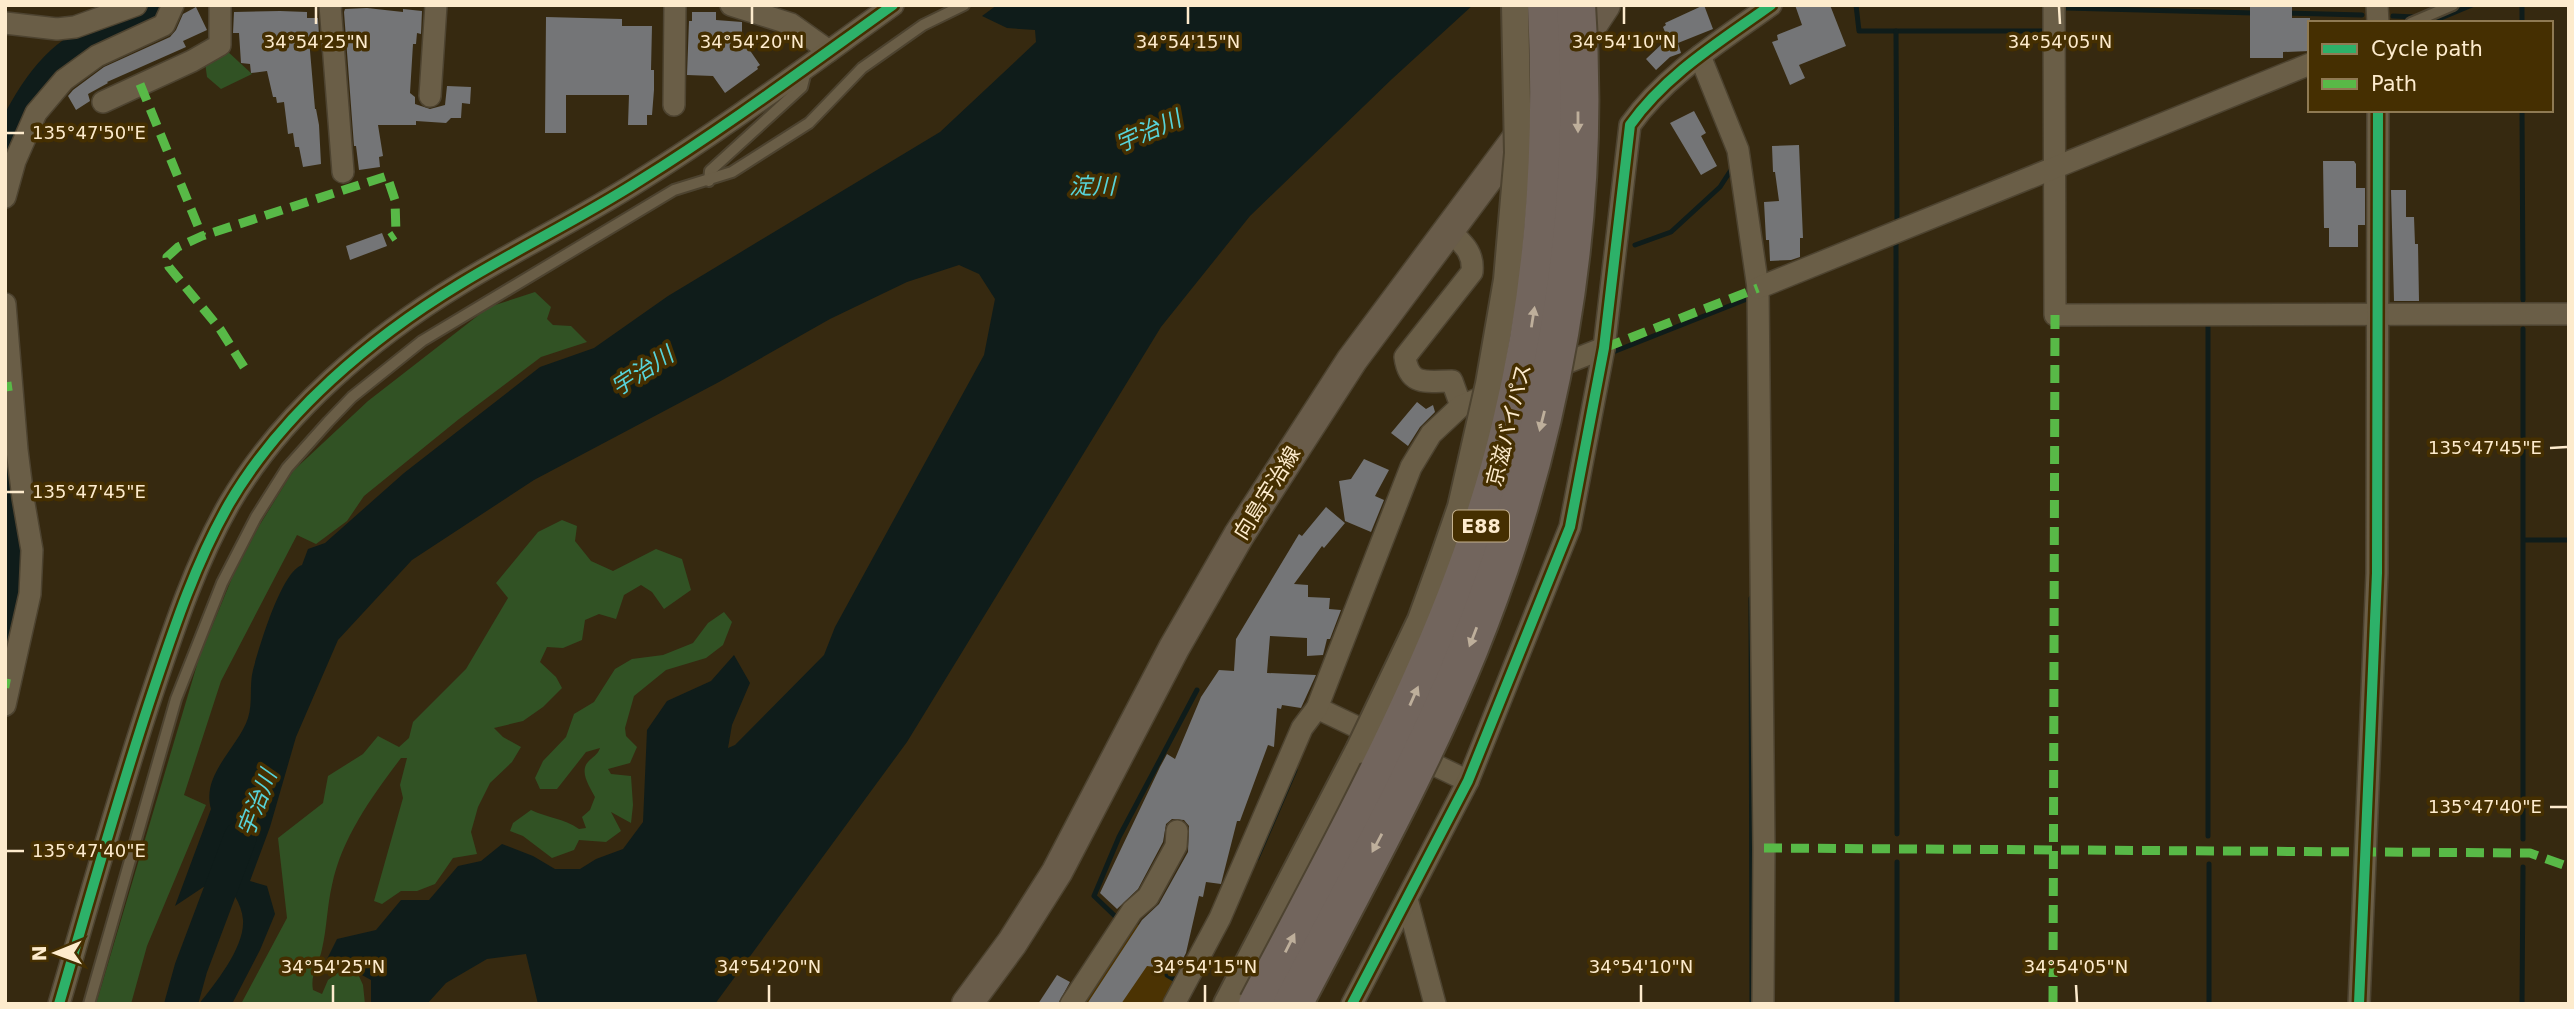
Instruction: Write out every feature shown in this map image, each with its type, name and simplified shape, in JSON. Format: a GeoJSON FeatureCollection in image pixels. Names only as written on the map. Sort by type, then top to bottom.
{"type":"FeatureCollection","features":[{"type":"Feature","properties":{"kind":"highway","name":"京滋バイパス"},"geometry":{"type":"LineString","coordinates":[[1258,1004],[1403,721],[1440,637],[1495,485],[1522,375],[1542,250],[1549,124],[1547,5]]}},
{"type":"Feature","properties":{"kind":"highway","name":"京滋バイパス"},"geometry":{"type":"LineString","coordinates":[[1293,1004],[1432,733],[1492,588],[1525,488],[1552,374],[1572,246],[1578,131],[1576,5]]}},
{"type":"Feature","properties":{"kind":"main road","name":"向島宇治線"},"geometry":{"type":"LineString","coordinates":[[967,1004],[1012,943],[1057,872],[1174,648],[1239,535],[1352,360],[1524,130],[1605,5]]}},
{"type":"Feature","properties":{"kind":"street"},"geometry":{"type":"LineString","coordinates":[[5,23],[57,29],[75,27],[136,5]]}},
{"type":"Feature","properties":{"kind":"street"},"geometry":{"type":"LineString","coordinates":[[5,197],[15,161],[36,113],[64,80],[97,56],[164,24],[173,5]]}},
{"type":"Feature","properties":{"kind":"street"},"geometry":{"type":"LineString","coordinates":[[103,102],[192,61],[220,45],[220,5]]}},
{"type":"Feature","properties":{"kind":"street"},"geometry":{"type":"LineString","coordinates":[[330,5],[343,172]]}},
{"type":"Feature","properties":{"kind":"street"},"geometry":{"type":"LineString","coordinates":[[430,96],[436,5]]}},
{"type":"Feature","properties":{"kind":"street"},"geometry":{"type":"LineString","coordinates":[[674,105],[675,5]]}},
{"type":"Feature","properties":{"kind":"street"},"geometry":{"type":"LineString","coordinates":[[731,5],[791,24],[829,51]]}},
{"type":"Feature","properties":{"kind":"street"},"geometry":{"type":"LineString","coordinates":[[58,1004],[135,743],[201,559],[230,503],[291,419],[371,346],[458,285],[639,181],[893,5]]}},
{"type":"Feature","properties":{"kind":"street"},"geometry":{"type":"LineString","coordinates":[[1227,1004],[1359,750],[1421,620],[1461,507],[1489,384],[1507,280],[1518,153],[1515,5]]}},
{"type":"Feature","properties":{"kind":"street"},"geometry":{"type":"LineString","coordinates":[[1352,1004],[1468,781],[1570,527],[1604,348],[1630,125],[1648,100],[1700,56],[1771,5]]}},
{"type":"Feature","properties":{"kind":"street"},"geometry":{"type":"LineString","coordinates":[[2054,5],[2055,315],[2569,314]]}},
{"type":"Feature","properties":{"kind":"street"},"geometry":{"type":"LineString","coordinates":[[1700,56],[1738,150],[1758,288],[1763,1004]]}},
{"type":"Feature","properties":{"kind":"street"},"geometry":{"type":"LineString","coordinates":[[1758,288],[2308,65]]}},
{"type":"Feature","properties":{"kind":"street"},"geometry":{"type":"LineString","coordinates":[[2359,1004],[2378,573],[2378,112]]}},
{"type":"Feature","properties":{"kind":"street"},"geometry":{"type":"LineString","coordinates":[[1450,231],[1469,251],[1473,261],[1472,272],[1405,357],[1407,372],[1413,378],[1452,381],[1461,406]]}},
{"type":"Feature","properties":{"kind":"street"},"geometry":{"type":"LineString","coordinates":[[5,304],[17,450],[32,550],[30,594],[5,705]]}},
{"type":"Feature","properties":{"kind":"street"},"geometry":{"type":"LineString","coordinates":[[1182,990],[1220,918],[1302,728],[1317,708],[1411,467],[1431,434],[1461,406],[1604,348]]}},
{"type":"Feature","properties":{"kind":"street"},"geometry":{"type":"LineString","coordinates":[[1317,708],[1468,781]]}},
{"type":"Feature","properties":{"kind":"street"},"geometry":{"type":"LineString","coordinates":[[1070,1004],[1132,911],[1147,897],[1176,846],[1177,831]]}},
{"type":"Feature","properties":{"kind":"street"},"geometry":{"type":"LineString","coordinates":[[1407,899],[1435,1004]]}},
{"type":"Feature","properties":{"kind":"lane"},"geometry":{"type":"LineString","coordinates":[[89,1004],[176,699],[222,583],[256,517],[287,468],[352,397],[422,341],[674,190],[732,172],[808,123],[862,68],[923,25],[964,5]]}},
{"type":"Feature","properties":{"kind":"lane"},"geometry":{"type":"LineString","coordinates":[[2416,21],[2453,5]]}},
{"type":"Feature","properties":{"kind":"lane"},"geometry":{"type":"LineString","coordinates":[[709,180],[710,171],[802,87],[807,66]]}},
{"type":"Feature","properties":{"kind":"shaded area"},"geometry":{"type":"Polygon","coordinates":[[[1134,924],[1169,930],[1167,975],[1176,981],[1165,1004],[1082,1004],[1134,924]]]}},
{"type":"Feature","properties":{"kind":"green space"},"geometry":{"type":"Polygon","coordinates":[[[226,50],[252,74],[221,89],[207,77],[205,62],[226,50]]]}},
{"type":"Feature","properties":{"kind":"green space"},"geometry":{"type":"Polygon","coordinates":[[[535,292],[551,307],[547,319],[553,325],[571,326],[587,342],[541,357],[364,496],[347,521],[316,544],[297,535],[221,681],[184,795],[206,805],[147,946],[131,1004],[96,1004],[199,658],[232,578],[259,526],[293,471],[368,401],[489,307],[535,292]]]}},
{"type":"Feature","properties":{"kind":"green space"},"geometry":{"type":"Polygon","coordinates":[[[562,520],[577,526],[575,541],[591,561],[613,571],[656,549],[682,559],[691,590],[664,609],[652,592],[641,585],[624,595],[616,619],[599,614],[585,620],[582,640],[563,648],[547,647],[540,662],[556,677],[562,688],[543,707],[523,721],[494,728],[503,737],[521,747],[512,762],[490,783],[478,807],[471,832],[477,854],[453,858],[435,884],[417,891],[401,891],[382,904],[374,901],[403,798],[400,785],[407,758],[401,758],[370,802],[343,850],[332,885],[324,941],[313,979],[313,990],[322,994],[328,980],[342,970],[358,974],[363,985],[365,1004],[241,1004],[287,918],[278,838],[323,803],[328,776],[363,754],[378,736],[399,747],[409,738],[413,722],[466,669],[508,598],[496,583],[538,532],[562,520]]]}},
{"type":"Feature","properties":{"kind":"green space"},"geometry":{"type":"Polygon","coordinates":[[[724,612],[732,622],[723,645],[706,658],[666,670],[634,696],[625,728],[626,736],[637,747],[630,763],[608,769],[611,774],[631,776],[631,823],[611,812],[621,831],[606,842],[579,840],[574,850],[552,858],[523,836],[510,831],[513,823],[531,810],[579,829],[586,828],[582,817],[590,810],[595,797],[586,780],[585,770],[600,748],[586,752],[557,789],[540,789],[535,778],[543,761],[566,737],[574,714],[594,702],[615,669],[632,659],[663,655],[693,643],[708,623],[724,612]]]}},
{"type":"Feature","properties":{"kind":"water","name":"淀川"},"geometry":{"type":"Polygon","coordinates":[[[997,5],[1473,5],[1250,216],[1161,327],[907,742],[715,1004],[538,1004],[526,954],[487,959],[446,983],[427,1004],[371,1004],[371,980],[342,964],[322,969],[337,939],[376,930],[401,900],[429,900],[458,866],[481,861],[502,844],[533,856],[555,869],[580,869],[596,859],[623,849],[643,822],[647,730],[667,701],[711,681],[734,655],[750,683],[732,725],[728,748],[735,745],[824,655],[835,627],[984,355],[995,299],[979,274],[959,265],[907,282],[830,319],[719,382],[534,480],[412,560],[338,640],[296,737],[270,827],[250,881],[267,886],[275,914],[232,1004],[199,1004],[234,953],[242,931],[242,914],[235,896],[220,876],[175,906],[211,809],[211,784],[248,718],[253,670],[272,612],[286,581],[302,565],[308,549],[325,543],[404,473],[540,367],[594,348],[668,296],[940,132],[1036,42],[1035,30],[1007,28],[982,16],[997,5]]]}},
{"type":"Feature","properties":{"kind":"building"},"geometry":{"type":"Polygon","coordinates":[[[1704,5],[1713,29],[1678,43],[1681,53],[1670,57],[1656,70],[1646,59],[1664,42],[1661,33],[1665,32],[1665,23],[1704,5]]]}},
{"type":"Feature","properties":{"kind":"building"},"geometry":{"type":"Polygon","coordinates":[[[1795,5],[1830,5],[1846,46],[1799,65],[1805,78],[1790,85],[1772,42],[1778,40],[1777,35],[1802,25],[1795,5]]]}},
{"type":"Feature","properties":{"kind":"building"},"geometry":{"type":"Polygon","coordinates":[[[2250,5],[2292,5],[2292,18],[2310,18],[2308,51],[2283,52],[2283,58],[2250,58],[2250,5]]]}},
{"type":"Feature","properties":{"kind":"building"},"geometry":{"type":"Polygon","coordinates":[[[196,7],[207,30],[183,41],[186,47],[107,82],[88,94],[90,101],[76,110],[68,96],[73,90],[104,67],[170,37],[183,14],[196,7]]]}},
{"type":"Feature","properties":{"kind":"building"},"geometry":{"type":"Polygon","coordinates":[[[345,9],[422,11],[421,34],[417,33],[416,44],[413,44],[410,93],[415,97],[415,104],[430,109],[445,105],[447,86],[471,87],[470,104],[462,103],[461,118],[451,118],[446,123],[416,121],[416,125],[378,125],[383,156],[379,157],[380,167],[359,170],[354,146],[344,12],[345,9]]]}},
{"type":"Feature","properties":{"kind":"building"},"geometry":{"type":"Polygon","coordinates":[[[234,12],[307,12],[307,18],[318,18],[319,36],[309,39],[321,164],[303,167],[293,133],[288,134],[284,102],[277,103],[276,97],[273,97],[267,71],[251,73],[250,64],[241,63],[239,33],[233,33],[234,12]]]}},
{"type":"Feature","properties":{"kind":"building"},"geometry":{"type":"Polygon","coordinates":[[[692,12],[716,12],[716,20],[742,22],[742,39],[760,65],[725,93],[713,76],[687,75],[689,21],[692,21],[692,12]]]}},
{"type":"Feature","properties":{"kind":"building"},"geometry":{"type":"Polygon","coordinates":[[[546,17],[622,19],[622,26],[652,26],[651,70],[654,70],[654,90],[652,115],[647,115],[647,125],[628,125],[629,95],[566,95],[566,133],[545,133],[546,17]]]}},
{"type":"Feature","properties":{"kind":"building"},"geometry":{"type":"Polygon","coordinates":[[[1694,111],[1706,133],[1701,136],[1717,166],[1701,175],[1670,123],[1694,111]]]}},
{"type":"Feature","properties":{"kind":"building"},"geometry":{"type":"Polygon","coordinates":[[[1799,145],[1803,238],[1800,238],[1800,257],[1770,261],[1764,202],[1779,201],[1773,172],[1772,146],[1799,145]]]}},
{"type":"Feature","properties":{"kind":"building"},"geometry":{"type":"Polygon","coordinates":[[[2323,161],[2354,161],[2356,164],[2356,188],[2365,188],[2365,225],[2358,225],[2358,247],[2329,247],[2329,228],[2324,228],[2323,161]]]}},
{"type":"Feature","properties":{"kind":"building"},"geometry":{"type":"Polygon","coordinates":[[[2391,190],[2406,190],[2406,217],[2414,217],[2415,244],[2418,244],[2419,301],[2394,301],[2391,190]]]}},
{"type":"Feature","properties":{"kind":"building"},"geometry":{"type":"Polygon","coordinates":[[[382,233],[387,246],[350,260],[346,246],[382,233]]]}},
{"type":"Feature","properties":{"kind":"building"},"geometry":{"type":"Polygon","coordinates":[[[1417,402],[1426,409],[1433,405],[1435,412],[1420,427],[1408,446],[1391,433],[1417,402]]]}},
{"type":"Feature","properties":{"kind":"building"},"geometry":{"type":"Polygon","coordinates":[[[1364,459],[1389,470],[1375,496],[1384,500],[1371,532],[1345,521],[1339,481],[1351,479],[1364,459]]]}},
{"type":"Feature","properties":{"kind":"building"},"geometry":{"type":"Polygon","coordinates":[[[1326,507],[1345,523],[1324,548],[1322,546],[1294,584],[1308,585],[1308,597],[1330,598],[1329,609],[1341,610],[1330,639],[1327,639],[1323,655],[1307,656],[1307,638],[1270,636],[1267,673],[1316,675],[1301,708],[1282,705],[1281,709],[1277,708],[1274,747],[1268,745],[1240,821],[1237,821],[1221,884],[1206,882],[1203,897],[1199,896],[1186,953],[1177,970],[1147,966],[1121,1004],[1087,1004],[1142,920],[1159,904],[1188,852],[1189,826],[1184,820],[1172,819],[1166,824],[1163,842],[1138,889],[1117,909],[1100,893],[1160,767],[1167,754],[1175,759],[1201,697],[1219,670],[1234,671],[1236,639],[1299,534],[1302,536],[1326,507]]]}},
{"type":"Feature","properties":{"kind":"building"},"geometry":{"type":"Polygon","coordinates":[[[1057,975],[1070,982],[1058,1004],[1038,1004],[1057,975]]]}},
{"type":"Feature","properties":{"kind":"waterway"},"geometry":{"type":"LineString","coordinates":[[5,150],[35,94],[55,69],[78,50],[133,25],[152,13],[158,5]]}},
{"type":"Feature","properties":{"kind":"waterway"},"geometry":{"type":"LineString","coordinates":[[1856,5],[1859,31],[2046,31]]}},
{"type":"Feature","properties":{"kind":"waterway"},"geometry":{"type":"LineString","coordinates":[[2066,5],[2066,8],[2254,13]]}},
{"type":"Feature","properties":{"kind":"waterway"},"geometry":{"type":"LineString","coordinates":[[2434,21],[2472,5]]}},
{"type":"Feature","properties":{"kind":"waterway"},"geometry":{"type":"LineString","coordinates":[[2522,5],[2522,21]]}},
{"type":"Feature","properties":{"kind":"waterway"},"geometry":{"type":"LineString","coordinates":[[2285,13],[2362,15]]}},
{"type":"Feature","properties":{"kind":"waterway"},"geometry":{"type":"LineString","coordinates":[[2393,16],[2415,17]]}},
{"type":"Feature","properties":{"kind":"waterway"},"geometry":{"type":"LineString","coordinates":[[1896,31],[1897,221]]}},
{"type":"Feature","properties":{"kind":"waterway"},"geometry":{"type":"LineString","coordinates":[[2522,112],[2523,300]]}},
{"type":"Feature","properties":{"kind":"waterway"},"geometry":{"type":"LineString","coordinates":[[1635,245],[1671,232],[1720,187],[1731,170],[1732,176]]}},
{"type":"Feature","properties":{"kind":"waterway"},"geometry":{"type":"LineString","coordinates":[[1889,241],[1896,244],[1897,834]]}},
{"type":"Feature","properties":{"kind":"waterway"},"geometry":{"type":"LineString","coordinates":[[1608,354],[1752,297]]}},
{"type":"Feature","properties":{"kind":"waterway"},"geometry":{"type":"LineString","coordinates":[[2208,323],[2208,836]]}},
{"type":"Feature","properties":{"kind":"waterway"},"geometry":{"type":"LineString","coordinates":[[2523,329],[2523,839]]}},
{"type":"Feature","properties":{"kind":"waterway"},"geometry":{"type":"LineString","coordinates":[[5,438],[17,546],[18,584],[5,639]]}},
{"type":"Feature","properties":{"kind":"waterway"},"geometry":{"type":"LineString","coordinates":[[2524,540],[2569,540]]}},
{"type":"Feature","properties":{"kind":"waterway"},"geometry":{"type":"LineString","coordinates":[[1751,598],[1752,1004]]}},
{"type":"Feature","properties":{"kind":"waterway"},"geometry":{"type":"LineString","coordinates":[[1118,919],[1094,896],[1119,837],[1197,690]]}},
{"type":"Feature","properties":{"kind":"waterway"},"geometry":{"type":"LineString","coordinates":[[1257,858],[1295,770]]}},
{"type":"Feature","properties":{"kind":"waterway","name":"宇治川"},"geometry":{"type":"LineString","coordinates":[[181,1004],[191,968],[240,838]]}},
{"type":"Feature","properties":{"kind":"waterway"},"geometry":{"type":"LineString","coordinates":[[1897,862],[1897,1004]]}},
{"type":"Feature","properties":{"kind":"waterway"},"geometry":{"type":"LineString","coordinates":[[2209,864],[2209,1004]]}},
{"type":"Feature","properties":{"kind":"waterway"},"geometry":{"type":"LineString","coordinates":[[2522,1004],[2523,867]]}},
{"type":"Feature","properties":{"kind":"waterway"},"geometry":{"type":"LineString","coordinates":[[1168,964],[1167,975],[1179,982]]}},
{"type":"Feature","properties":{"kind":"marked path"},"geometry":{"type":"LineString","coordinates":[[140,84],[202,236]]}},
{"type":"Feature","properties":{"kind":"marked path"},"geometry":{"type":"LineString","coordinates":[[244,367],[220,329],[169,267],[167,257],[178,247],[202,236],[387,176],[395,200],[396,234],[390,238]]}},
{"type":"Feature","properties":{"kind":"marked path"},"geometry":{"type":"LineString","coordinates":[[1604,348],[1758,288]]}},
{"type":"Feature","properties":{"kind":"marked path"},"geometry":{"type":"LineString","coordinates":[[2053,1004],[2055,315]]}},
{"type":"Feature","properties":{"kind":"marked path"},"geometry":{"type":"LineString","coordinates":[[5,387],[12,386]]}},
{"type":"Feature","properties":{"kind":"marked path"},"geometry":{"type":"LineString","coordinates":[[5,683],[10,684]]}},
{"type":"Feature","properties":{"kind":"marked path"},"geometry":{"type":"LineString","coordinates":[[1764,848],[2530,853],[2569,867]]}},
{"type":"Feature","properties":{"kind":"cycle path"},"geometry":{"type":"LineString","coordinates":[[59,1004],[129,766],[187,594],[206,548],[229,504],[275,439],[331,380],[394,328],[482,271],[617,195],[704,139],[893,5]]}},
{"type":"Feature","properties":{"kind":"cycle path"},"geometry":{"type":"LineString","coordinates":[[1352,1004],[1468,781],[1570,527],[1604,348],[1630,125],[1677,74],[1771,5]]}},
{"type":"Feature","properties":{"kind":"cycle path"},"geometry":{"type":"LineString","coordinates":[[2359,1004],[2377,573],[2378,112]]}}]}
